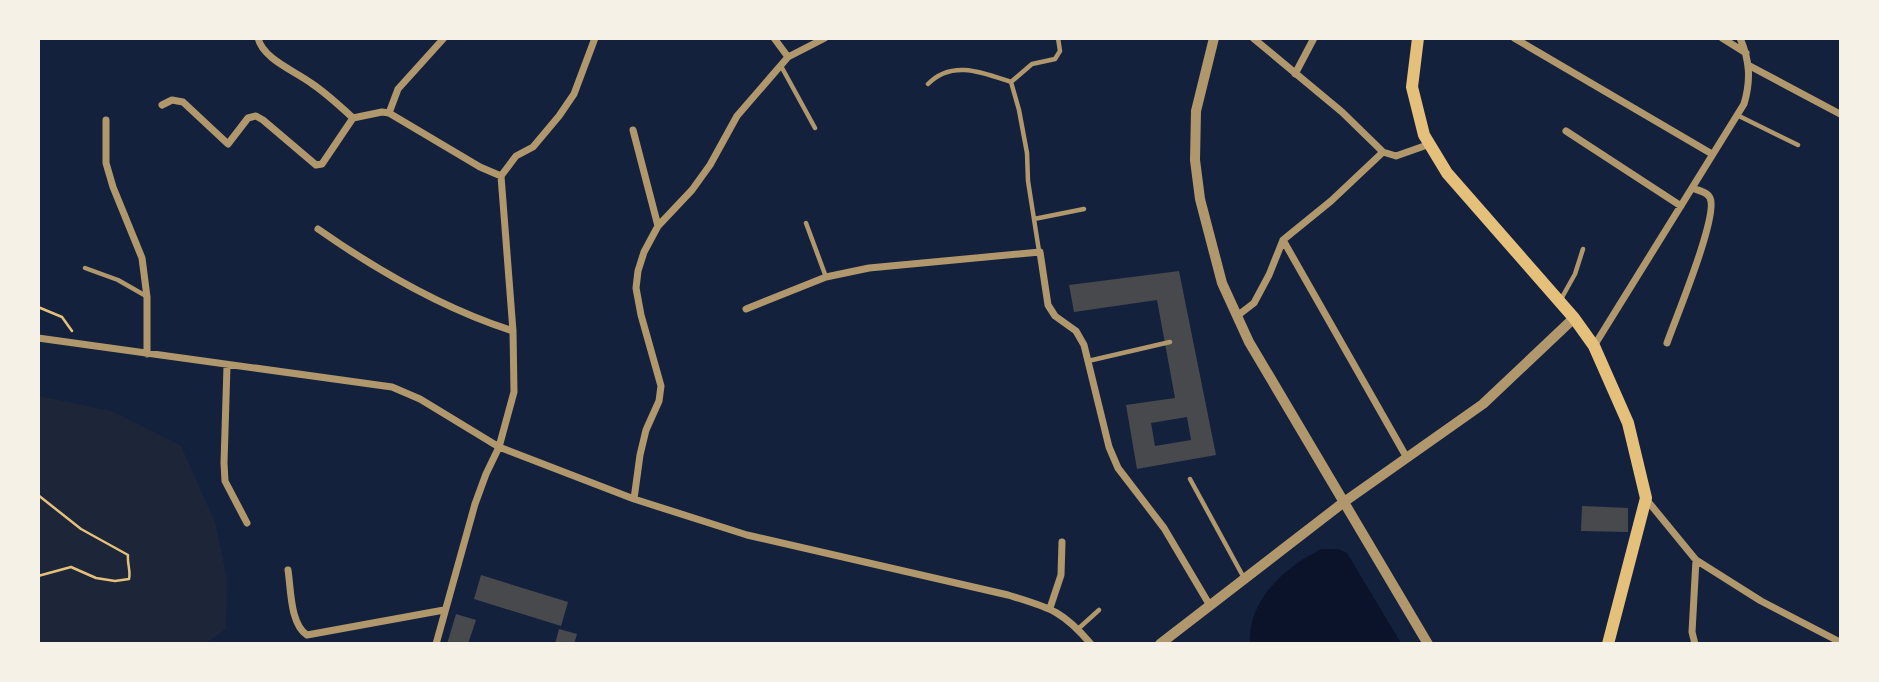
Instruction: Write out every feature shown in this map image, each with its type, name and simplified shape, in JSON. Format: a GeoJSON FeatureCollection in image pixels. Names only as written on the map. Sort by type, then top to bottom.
{"type":"FeatureCollection","features":[{"type":"Feature","properties":{"kind":"main road"},"geometry":{"type":"LineString","coordinates":[[1419,38],[1412,87],[1424,135],[1447,173],[1574,318],[1594,346],[1629,423],[1646,498],[1608,643]]}},
{"type":"Feature","properties":{"kind":"street"},"geometry":{"type":"LineString","coordinates":[[258,38],[267,53],[313,84],[354,118]]}},
{"type":"Feature","properties":{"kind":"street"},"geometry":{"type":"LineString","coordinates":[[389,113],[398,89],[444,38]]}},
{"type":"Feature","properties":{"kind":"street"},"geometry":{"type":"LineString","coordinates":[[436,643],[475,504],[499,447],[514,392],[513,331],[501,176],[516,156],[533,147],[574,94],[595,38]]}},
{"type":"Feature","properties":{"kind":"street"},"geometry":{"type":"LineString","coordinates":[[774,38],[788,57]]}},
{"type":"Feature","properties":{"kind":"street"},"geometry":{"type":"LineString","coordinates":[[634,499],[640,455],[646,430],[659,401],[661,386],[636,288],[644,252],[658,226],[692,190],[710,165],[737,116],[780,65],[788,57],[825,38]]}},
{"type":"Feature","properties":{"kind":"street"},"geometry":{"type":"LineString","coordinates":[[1214,38],[1196,111],[1195,160],[1200,199],[1222,283],[1249,342],[1427,643]]}},
{"type":"Feature","properties":{"kind":"street"},"geometry":{"type":"LineString","coordinates":[[1253,38],[1342,112],[1383,152],[1396,156],[1430,144]]}},
{"type":"Feature","properties":{"kind":"street"},"geometry":{"type":"LineString","coordinates":[[1295,74],[1314,38]]}},
{"type":"Feature","properties":{"kind":"street"},"geometry":{"type":"LineString","coordinates":[[1514,38],[1712,154]]}},
{"type":"Feature","properties":{"kind":"street"},"geometry":{"type":"LineString","coordinates":[[1722,38],[1747,53]]}},
{"type":"Feature","properties":{"kind":"street"},"geometry":{"type":"LineString","coordinates":[[1594,346],[1744,104],[1750,83],[1747,53],[1740,38]]}},
{"type":"Feature","properties":{"kind":"street"},"geometry":{"type":"LineString","coordinates":[[1748,65],[1840,114]]}},
{"type":"Feature","properties":{"kind":"street"},"geometry":{"type":"LineString","coordinates":[[162,105],[172,100],[183,102],[228,144],[248,118],[256,117],[316,164],[322,164],[354,118],[389,113],[480,167],[501,176]]}},
{"type":"Feature","properties":{"kind":"street"},"geometry":{"type":"LineString","coordinates":[[106,120],[106,163],[142,258],[147,354]]}},
{"type":"Feature","properties":{"kind":"street"},"geometry":{"type":"LineString","coordinates":[[633,130],[658,226]]}},
{"type":"Feature","properties":{"kind":"street"},"geometry":{"type":"LineString","coordinates":[[1566,131],[1681,206]]}},
{"type":"Feature","properties":{"kind":"street"},"geometry":{"type":"LineString","coordinates":[[1237,316],[1254,303],[1283,240],[1331,201],[1383,152]]}},
{"type":"Feature","properties":{"kind":"street"},"geometry":{"type":"LineString","coordinates":[[1667,343],[1706,235],[1712,207],[1706,194],[1692,188]]}},
{"type":"Feature","properties":{"kind":"street"},"geometry":{"type":"LineString","coordinates":[[318,229],[368,263],[464,313],[513,331]]}},
{"type":"Feature","properties":{"kind":"street"},"geometry":{"type":"LineString","coordinates":[[1283,240],[1407,458]]}},
{"type":"Feature","properties":{"kind":"street"},"geometry":{"type":"LineString","coordinates":[[746,309],[826,277],[869,268],[1040,252],[1048,305],[1055,316],[1076,331],[1084,345],[1109,447],[1118,468],[1164,528],[1209,604]]}},
{"type":"Feature","properties":{"kind":"street"},"geometry":{"type":"LineString","coordinates":[[1160,643],[1345,502],[1483,404],[1574,318]]}},
{"type":"Feature","properties":{"kind":"street"},"geometry":{"type":"LineString","coordinates":[[38,338],[392,387],[420,399],[499,447],[634,499],[747,535],[1008,595],[1050,608],[1073,622],[1091,643]]}},
{"type":"Feature","properties":{"kind":"street"},"geometry":{"type":"LineString","coordinates":[[227,366],[225,481],[247,523]]}},
{"type":"Feature","properties":{"kind":"street"},"geometry":{"type":"LineString","coordinates":[[1646,498],[1696,560],[1761,601],[1840,642]]}},
{"type":"Feature","properties":{"kind":"street"},"geometry":{"type":"LineString","coordinates":[[1050,608],[1061,575],[1062,542]]}},
{"type":"Feature","properties":{"kind":"street"},"geometry":{"type":"LineString","coordinates":[[1695,643],[1692,632],[1696,560]]}},
{"type":"Feature","properties":{"kind":"street"},"geometry":{"type":"LineString","coordinates":[[288,570],[296,621],[307,635],[444,610]]}},
{"type":"Feature","properties":{"kind":"lane"},"geometry":{"type":"LineString","coordinates":[[1011,82],[1032,64],[1055,59],[1060,51],[1058,38]]}},
{"type":"Feature","properties":{"kind":"lane"},"geometry":{"type":"LineString","coordinates":[[780,65],[816,128]]}},
{"type":"Feature","properties":{"kind":"lane"},"geometry":{"type":"LineString","coordinates":[[928,84],[932,79],[956,71],[974,69],[1011,82]]}},
{"type":"Feature","properties":{"kind":"lane"},"geometry":{"type":"LineString","coordinates":[[1011,82],[1027,153],[1028,181],[1040,252]]}},
{"type":"Feature","properties":{"kind":"lane"},"geometry":{"type":"LineString","coordinates":[[1737,115],[1798,145]]}},
{"type":"Feature","properties":{"kind":"lane"},"geometry":{"type":"LineString","coordinates":[[1034,219],[1084,209]]}},
{"type":"Feature","properties":{"kind":"lane"},"geometry":{"type":"LineString","coordinates":[[806,223],[826,277]]}},
{"type":"Feature","properties":{"kind":"lane"},"geometry":{"type":"LineString","coordinates":[[1560,302],[1575,274],[1583,249]]}},
{"type":"Feature","properties":{"kind":"lane"},"geometry":{"type":"LineString","coordinates":[[85,268],[118,279],[146,297]]}},
{"type":"Feature","properties":{"kind":"lane"},"geometry":{"type":"LineString","coordinates":[[1088,360],[1171,342]]}},
{"type":"Feature","properties":{"kind":"lane"},"geometry":{"type":"LineString","coordinates":[[1190,479],[1244,578]]}},
{"type":"Feature","properties":{"kind":"lane"},"geometry":{"type":"LineString","coordinates":[[1078,629],[1099,610]]}},
{"type":"Feature","properties":{"kind":"path"},"geometry":{"type":"LineString","coordinates":[[38,307],[62,317],[77,344]]}},
{"type":"Feature","properties":{"kind":"path"},"geometry":{"type":"LineString","coordinates":[[38,495],[81,529],[128,555],[127,562],[131,572],[129,579],[115,581],[96,578],[71,568],[38,576]]}},
{"type":"Feature","properties":{"kind":"shaded area"},"geometry":{"type":"Polygon","coordinates":[[[39,396],[111,411],[181,446],[215,522],[227,579],[226,629],[206,643],[39,644],[39,396]]]}},
{"type":"Feature","properties":{"kind":"shaded area"},"geometry":{"type":"Polygon","coordinates":[[[1321,549],[1338,549],[1347,553],[1401,643],[1250,643],[1255,613],[1271,587],[1294,565],[1321,549]]]}},
{"type":"Feature","properties":{"kind":"building"},"geometry":{"type":"Polygon","coordinates":[[[1179,271],[1216,455],[1137,469],[1126,405],[1175,398],[1157,300],[1074,312],[1069,285],[1179,271]],[[1187,417],[1151,423],[1155,446],[1191,440],[1187,417]]]}},
{"type":"Feature","properties":{"kind":"building"},"geometry":{"type":"Polygon","coordinates":[[[1582,506],[1628,508],[1628,532],[1581,531],[1582,506]]]}},
{"type":"Feature","properties":{"kind":"building"},"geometry":{"type":"Polygon","coordinates":[[[481,575],[568,602],[561,626],[474,599],[481,575]]]}},
{"type":"Feature","properties":{"kind":"building"},"geometry":{"type":"Polygon","coordinates":[[[456,614],[476,620],[468,644],[447,644],[456,614]]]}},
{"type":"Feature","properties":{"kind":"building"},"geometry":{"type":"Polygon","coordinates":[[[559,629],[577,634],[574,644],[555,644],[559,629]]]}}]}
